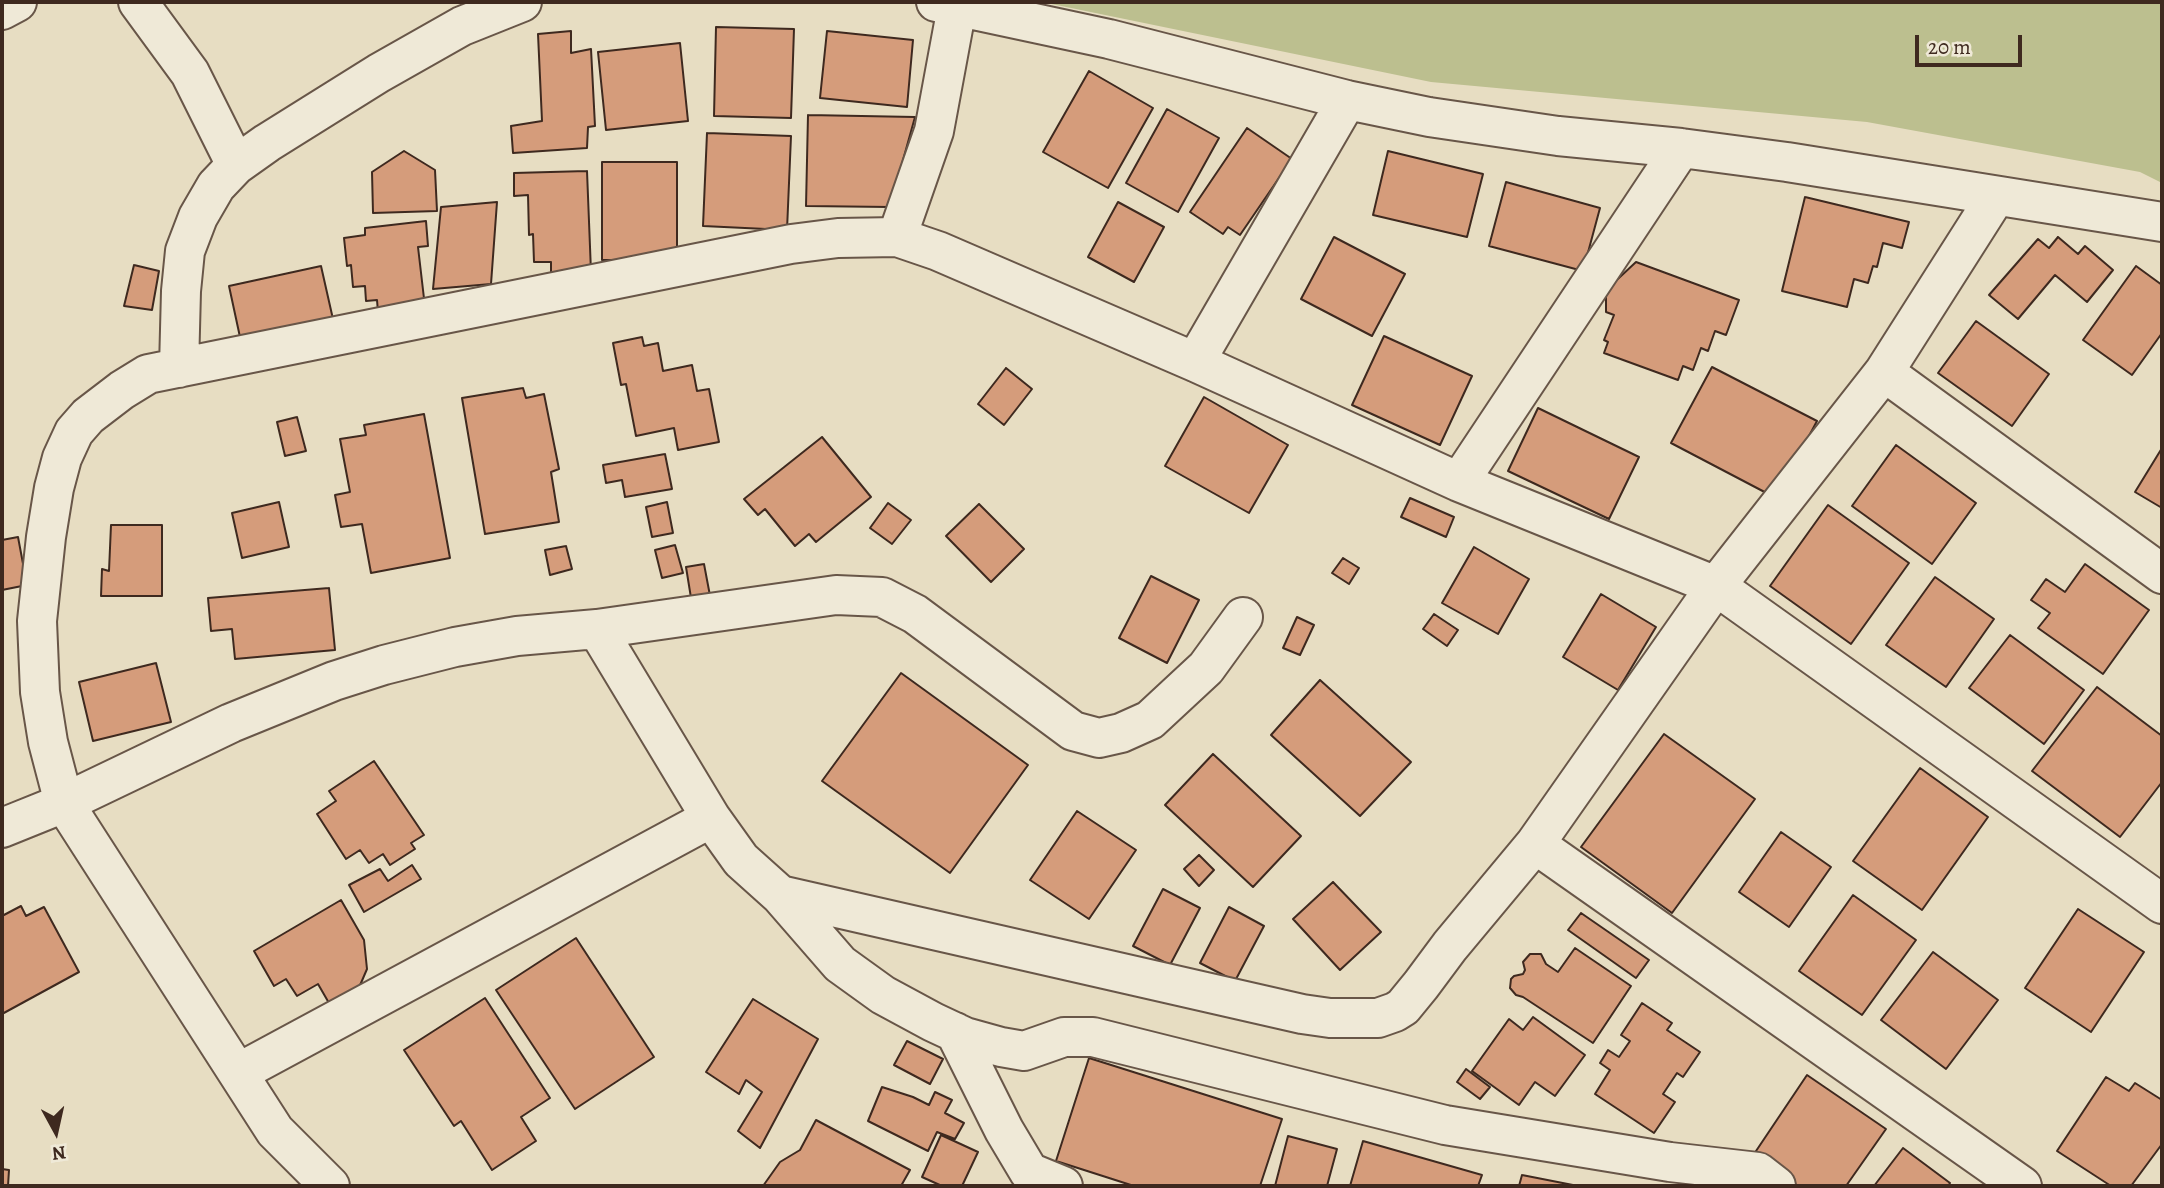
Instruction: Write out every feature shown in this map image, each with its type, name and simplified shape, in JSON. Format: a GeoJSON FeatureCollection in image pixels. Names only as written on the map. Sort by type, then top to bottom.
{"type":"FeatureCollection","features":[{"type":"Feature","properties":{"kind":"street"},"geometry":{"type":"LineString","coordinates":[[2,10],[17,2]]}},
{"type":"Feature","properties":{"kind":"street"},"geometry":{"type":"LineString","coordinates":[[138,2],[190,73],[236,165]]}},
{"type":"Feature","properties":{"kind":"street"},"geometry":{"type":"LineString","coordinates":[[179,368],[181,291],[190,235],[216,186],[236,165],[379,72],[462,26],[522,2]]}},
{"type":"Feature","properties":{"kind":"street"},"geometry":{"type":"LineString","coordinates":[[897,237],[934,131],[946,4],[1109,39],[1347,100],[1429,117],[1787,162],[2162,222]]}},
{"type":"Feature","properties":{"kind":"street"},"geometry":{"type":"LineString","coordinates":[[1195,362],[1347,100]]}},
{"type":"Feature","properties":{"kind":"street"},"geometry":{"type":"LineString","coordinates":[[1459,482],[1681,148]]}},
{"type":"Feature","properties":{"kind":"street"},"geometry":{"type":"LineString","coordinates":[[780,895],[1302,1014],[1330,1018],[1378,1018],[1403,1007],[1535,844],[1716,586],[1884,372],[1996,197]]}},
{"type":"Feature","properties":{"kind":"street"},"geometry":{"type":"LineString","coordinates":[[330,1186],[275,1131],[64,803],[48,742],[40,692],[37,621],[46,537],[59,468],[74,432],[88,416],[148,374],[791,244],[838,237],[897,237],[961,260],[1195,362],[1459,482],[1716,586],[2162,904]]}},
{"type":"Feature","properties":{"kind":"street"},"geometry":{"type":"LineString","coordinates":[[1884,372],[2162,574]]}},
{"type":"Feature","properties":{"kind":"street"},"geometry":{"type":"LineString","coordinates":[[2,828],[64,803],[231,723],[334,681],[384,665],[492,640],[597,629],[836,595],[882,597],[915,614],[1073,731],[1098,738],[1121,733],[1150,720],[1206,668],[1243,617]]}},
{"type":"Feature","properties":{"kind":"street"},"geometry":{"type":"LineString","coordinates":[[597,629],[711,818],[741,860],[780,895],[840,964],[883,995],[954,1032],[1001,1048],[1024,1051],[1064,1037],[1093,1038],[1444,1125],[1670,1162],[1758,1172],[1776,1186]]}},
{"type":"Feature","properties":{"kind":"street"},"geometry":{"type":"LineString","coordinates":[[238,1073],[711,818]]}},
{"type":"Feature","properties":{"kind":"street"},"geometry":{"type":"LineString","coordinates":[[1535,844],[2022,1186]]}},
{"type":"Feature","properties":{"kind":"street"},"geometry":{"type":"LineString","coordinates":[[954,1032],[1029,1172],[1063,1186]]}},
{"type":"Feature","properties":{"kind":"green space"},"geometry":{"type":"Polygon","coordinates":[[[1042,2],[2162,2],[2162,183],[2140,172],[1867,122],[1431,82],[1042,2]]]}},
{"type":"Feature","properties":{"kind":"building"},"geometry":{"type":"Polygon","coordinates":[[[716,27],[794,29],[791,118],[714,116],[716,27]]]}},
{"type":"Feature","properties":{"kind":"building"},"geometry":{"type":"Polygon","coordinates":[[[571,31],[571,53],[591,49],[595,126],[588,127],[587,148],[513,153],[511,126],[542,121],[538,34],[571,31]]]}},
{"type":"Feature","properties":{"kind":"building"},"geometry":{"type":"Polygon","coordinates":[[[827,31],[913,40],[907,107],[820,98],[827,31]]]}},
{"type":"Feature","properties":{"kind":"building"},"geometry":{"type":"Polygon","coordinates":[[[680,43],[688,121],[606,130],[598,52],[680,43]]]}},
{"type":"Feature","properties":{"kind":"building"},"geometry":{"type":"Polygon","coordinates":[[[1089,71],[1153,108],[1108,188],[1043,152],[1089,71]]]}},
{"type":"Feature","properties":{"kind":"building"},"geometry":{"type":"Polygon","coordinates":[[[1167,109],[1219,138],[1178,212],[1126,183],[1167,109]]]}},
{"type":"Feature","properties":{"kind":"building"},"geometry":{"type":"Polygon","coordinates":[[[808,115],[915,117],[890,207],[806,206],[808,115]]]}},
{"type":"Feature","properties":{"kind":"building"},"geometry":{"type":"Polygon","coordinates":[[[1247,128],[1292,159],[1240,235],[1228,227],[1223,234],[1190,212],[1247,128]]]}},
{"type":"Feature","properties":{"kind":"building"},"geometry":{"type":"Polygon","coordinates":[[[707,133],[791,136],[787,230],[703,226],[707,133]]]}},
{"type":"Feature","properties":{"kind":"building"},"geometry":{"type":"Polygon","coordinates":[[[404,151],[435,170],[437,211],[373,213],[372,172],[404,151]]]}},
{"type":"Feature","properties":{"kind":"building"},"geometry":{"type":"Polygon","coordinates":[[[1388,151],[1483,174],[1467,237],[1373,215],[1388,151]]]}},
{"type":"Feature","properties":{"kind":"building"},"geometry":{"type":"Polygon","coordinates":[[[602,162],[677,162],[677,260],[602,260],[602,162]]]}},
{"type":"Feature","properties":{"kind":"building"},"geometry":{"type":"Polygon","coordinates":[[[587,171],[591,272],[551,274],[551,262],[534,262],[533,234],[529,235],[528,195],[514,196],[514,173],[587,171]]]}},
{"type":"Feature","properties":{"kind":"building"},"geometry":{"type":"Polygon","coordinates":[[[1506,182],[1600,208],[1583,271],[1489,246],[1506,182]]]}},
{"type":"Feature","properties":{"kind":"building"},"geometry":{"type":"Polygon","coordinates":[[[1805,197],[1909,222],[1902,248],[1883,243],[1877,267],[1873,266],[1868,283],[1854,279],[1847,307],[1782,291],[1805,197]]]}},
{"type":"Feature","properties":{"kind":"building"},"geometry":{"type":"Polygon","coordinates":[[[497,202],[491,284],[433,289],[441,207],[497,202]]]}},
{"type":"Feature","properties":{"kind":"building"},"geometry":{"type":"Polygon","coordinates":[[[1118,202],[1164,227],[1134,282],[1088,257],[1118,202]]]}},
{"type":"Feature","properties":{"kind":"building"},"geometry":{"type":"Polygon","coordinates":[[[426,221],[428,246],[418,247],[425,307],[378,312],[377,300],[366,301],[365,286],[353,287],[351,265],[347,266],[344,238],[365,235],[365,228],[426,221]]]}},
{"type":"Feature","properties":{"kind":"building"},"geometry":{"type":"Polygon","coordinates":[[[1334,237],[1405,274],[1372,336],[1301,299],[1334,237]]]}},
{"type":"Feature","properties":{"kind":"building"},"geometry":{"type":"Polygon","coordinates":[[[2058,237],[2078,254],[2085,246],[2113,270],[2087,302],[2055,275],[2018,319],[1989,295],[2038,239],[2049,248],[2058,237]]]}},
{"type":"Feature","properties":{"kind":"building"},"geometry":{"type":"Polygon","coordinates":[[[1636,262],[1739,300],[1726,335],[1715,331],[1708,351],[1701,348],[1693,370],[1683,366],[1678,380],[1604,353],[1608,342],[1604,340],[1614,315],[1606,312],[1606,290],[1636,262]]]}},
{"type":"Feature","properties":{"kind":"building"},"geometry":{"type":"Polygon","coordinates":[[[134,265],[159,271],[152,310],[124,306],[134,265]]]}},
{"type":"Feature","properties":{"kind":"building"},"geometry":{"type":"Polygon","coordinates":[[[321,266],[335,328],[243,351],[229,286],[321,266]]]}},
{"type":"Feature","properties":{"kind":"building"},"geometry":{"type":"Polygon","coordinates":[[[2136,266],[2162,285],[2162,333],[2132,375],[2083,340],[2136,266]]]}},
{"type":"Feature","properties":{"kind":"building"},"geometry":{"type":"Polygon","coordinates":[[[1976,321],[2049,374],[2012,426],[1938,373],[1976,321]]]}},
{"type":"Feature","properties":{"kind":"building"},"geometry":{"type":"Polygon","coordinates":[[[1384,336],[1472,376],[1440,445],[1352,405],[1384,336]]]}},
{"type":"Feature","properties":{"kind":"building"},"geometry":{"type":"Polygon","coordinates":[[[642,337],[644,346],[658,343],[663,371],[692,365],[697,391],[709,389],[719,442],[678,450],[674,428],[636,436],[626,384],[621,385],[613,343],[642,337]]]}},
{"type":"Feature","properties":{"kind":"building"},"geometry":{"type":"Polygon","coordinates":[[[1712,367],[1817,421],[1776,498],[1671,443],[1712,367]]]}},
{"type":"Feature","properties":{"kind":"building"},"geometry":{"type":"Polygon","coordinates":[[[1006,368],[1032,389],[1004,425],[978,404],[1006,368]]]}},
{"type":"Feature","properties":{"kind":"building"},"geometry":{"type":"Polygon","coordinates":[[[523,388],[526,398],[544,394],[559,469],[551,472],[559,522],[485,534],[462,398],[523,388]]]}},
{"type":"Feature","properties":{"kind":"building"},"geometry":{"type":"Polygon","coordinates":[[[1204,397],[1288,445],[1249,513],[1165,466],[1204,397]]]}},
{"type":"Feature","properties":{"kind":"building"},"geometry":{"type":"Polygon","coordinates":[[[1538,408],[1639,457],[1609,519],[1508,471],[1538,408]]]}},
{"type":"Feature","properties":{"kind":"building"},"geometry":{"type":"Polygon","coordinates":[[[424,414],[450,558],[371,573],[362,524],[341,527],[335,495],[350,492],[340,439],[366,435],[364,425],[424,414]]]}},
{"type":"Feature","properties":{"kind":"building"},"geometry":{"type":"Polygon","coordinates":[[[297,417],[306,451],[285,456],[277,422],[297,417]]]}},
{"type":"Feature","properties":{"kind":"building"},"geometry":{"type":"Polygon","coordinates":[[[822,437],[871,497],[816,542],[809,534],[795,546],[765,509],[758,515],[744,499],[822,437]]]}},
{"type":"Feature","properties":{"kind":"building"},"geometry":{"type":"Polygon","coordinates":[[[1896,445],[1976,503],[1932,564],[1852,506],[1896,445]]]}},
{"type":"Feature","properties":{"kind":"building"},"geometry":{"type":"Polygon","coordinates":[[[2162,448],[2162,508],[2135,492],[2162,448]]]}},
{"type":"Feature","properties":{"kind":"building"},"geometry":{"type":"Polygon","coordinates":[[[665,454],[672,489],[625,497],[622,480],[606,483],[603,465],[665,454]]]}},
{"type":"Feature","properties":{"kind":"building"},"geometry":{"type":"Polygon","coordinates":[[[1410,498],[1454,517],[1446,537],[1401,517],[1410,498]]]}},
{"type":"Feature","properties":{"kind":"building"},"geometry":{"type":"Polygon","coordinates":[[[279,502],[289,547],[242,558],[232,513],[279,502]]]}},
{"type":"Feature","properties":{"kind":"building"},"geometry":{"type":"Polygon","coordinates":[[[667,502],[673,533],[652,537],[646,507],[667,502]]]}},
{"type":"Feature","properties":{"kind":"building"},"geometry":{"type":"Polygon","coordinates":[[[888,503],[911,520],[892,544],[870,528],[888,503]]]}},
{"type":"Feature","properties":{"kind":"building"},"geometry":{"type":"Polygon","coordinates":[[[979,504],[1024,549],[991,582],[946,536],[979,504]]]}},
{"type":"Feature","properties":{"kind":"building"},"geometry":{"type":"Polygon","coordinates":[[[1828,505],[1909,563],[1851,644],[1770,586],[1828,505]]]}},
{"type":"Feature","properties":{"kind":"building"},"geometry":{"type":"Polygon","coordinates":[[[111,525],[162,525],[162,596],[101,596],[102,569],[109,571],[111,525]]]}},
{"type":"Feature","properties":{"kind":"building"},"geometry":{"type":"Polygon","coordinates":[[[18,537],[27,585],[2,590],[2,540],[18,537]]]}},
{"type":"Feature","properties":{"kind":"building"},"geometry":{"type":"Polygon","coordinates":[[[675,545],[683,573],[662,578],[655,550],[675,545]]]}},
{"type":"Feature","properties":{"kind":"building"},"geometry":{"type":"Polygon","coordinates":[[[566,546],[572,569],[550,575],[545,550],[566,546]]]}},
{"type":"Feature","properties":{"kind":"building"},"geometry":{"type":"Polygon","coordinates":[[[1474,547],[1529,579],[1498,634],[1442,603],[1474,547]]]}},
{"type":"Feature","properties":{"kind":"building"},"geometry":{"type":"Polygon","coordinates":[[[1343,558],[1359,568],[1349,584],[1332,573],[1343,558]]]}},
{"type":"Feature","properties":{"kind":"building"},"geometry":{"type":"Polygon","coordinates":[[[704,564],[711,601],[692,604],[686,567],[704,564]]]}},
{"type":"Feature","properties":{"kind":"building"},"geometry":{"type":"Polygon","coordinates":[[[2085,564],[2149,610],[2103,674],[2038,628],[2050,613],[2031,600],[2046,579],[2065,592],[2085,564]]]}},
{"type":"Feature","properties":{"kind":"building"},"geometry":{"type":"Polygon","coordinates":[[[1151,576],[1199,600],[1167,663],[1119,638],[1151,576]]]}},
{"type":"Feature","properties":{"kind":"building"},"geometry":{"type":"Polygon","coordinates":[[[1935,577],[1994,619],[1946,687],[1886,645],[1935,577]]]}},
{"type":"Feature","properties":{"kind":"building"},"geometry":{"type":"Polygon","coordinates":[[[329,588],[335,650],[235,659],[232,629],[211,631],[208,598],[329,588]]]}},
{"type":"Feature","properties":{"kind":"building"},"geometry":{"type":"Polygon","coordinates":[[[1601,594],[1656,627],[1618,690],[1563,657],[1601,594]]]}},
{"type":"Feature","properties":{"kind":"building"},"geometry":{"type":"Polygon","coordinates":[[[1434,614],[1458,630],[1447,646],[1423,629],[1434,614]]]}},
{"type":"Feature","properties":{"kind":"building"},"geometry":{"type":"Polygon","coordinates":[[[1297,617],[1314,625],[1300,655],[1283,648],[1297,617]]]}},
{"type":"Feature","properties":{"kind":"building"},"geometry":{"type":"Polygon","coordinates":[[[2010,635],[2084,690],[2044,744],[1969,688],[2010,635]]]}},
{"type":"Feature","properties":{"kind":"building"},"geometry":{"type":"Polygon","coordinates":[[[156,663],[171,722],[93,741],[79,682],[156,663]]]}},
{"type":"Feature","properties":{"kind":"building"},"geometry":{"type":"Polygon","coordinates":[[[901,673],[1028,765],[950,873],[822,781],[901,673]]]}},
{"type":"Feature","properties":{"kind":"building"},"geometry":{"type":"Polygon","coordinates":[[[1320,680],[1411,762],[1360,816],[1271,735],[1320,680]]]}},
{"type":"Feature","properties":{"kind":"building"},"geometry":{"type":"Polygon","coordinates":[[[2097,687],[2162,736],[2162,782],[2120,837],[2032,771],[2097,687]]]}},
{"type":"Feature","properties":{"kind":"building"},"geometry":{"type":"Polygon","coordinates":[[[1664,734],[1755,799],[1672,913],[1581,847],[1664,734]]]}},
{"type":"Feature","properties":{"kind":"building"},"geometry":{"type":"Polygon","coordinates":[[[1213,754],[1301,836],[1253,887],[1165,805],[1213,754]]]}},
{"type":"Feature","properties":{"kind":"building"},"geometry":{"type":"Polygon","coordinates":[[[374,761],[424,835],[411,843],[415,849],[390,865],[383,854],[369,863],[360,850],[346,859],[317,814],[336,801],[329,791],[374,761]]]}},
{"type":"Feature","properties":{"kind":"building"},"geometry":{"type":"Polygon","coordinates":[[[1920,768],[1988,817],[1922,910],[1853,861],[1920,768]]]}},
{"type":"Feature","properties":{"kind":"building"},"geometry":{"type":"Polygon","coordinates":[[[1077,811],[1136,850],[1089,919],[1030,880],[1077,811]]]}},
{"type":"Feature","properties":{"kind":"building"},"geometry":{"type":"Polygon","coordinates":[[[1781,832],[1831,867],[1789,927],[1739,892],[1781,832]]]}},
{"type":"Feature","properties":{"kind":"building"},"geometry":{"type":"Polygon","coordinates":[[[1199,855],[1214,870],[1199,886],[1184,869],[1199,855]]]}},
{"type":"Feature","properties":{"kind":"building"},"geometry":{"type":"Polygon","coordinates":[[[412,865],[421,879],[364,912],[349,885],[380,869],[388,881],[412,865]]]}},
{"type":"Feature","properties":{"kind":"building"},"geometry":{"type":"Polygon","coordinates":[[[1333,882],[1381,932],[1340,970],[1293,919],[1333,882]]]}},
{"type":"Feature","properties":{"kind":"building"},"geometry":{"type":"Polygon","coordinates":[[[1163,889],[1200,908],[1170,965],[1133,946],[1163,889]]]}},
{"type":"Feature","properties":{"kind":"building"},"geometry":{"type":"Polygon","coordinates":[[[1853,895],[1916,940],[1862,1015],[1799,971],[1853,895]]]}},
{"type":"Feature","properties":{"kind":"building"},"geometry":{"type":"Polygon","coordinates":[[[341,900],[364,940],[367,969],[355,997],[333,1010],[318,984],[297,996],[286,979],[274,986],[254,951],[341,900]]]}},
{"type":"Feature","properties":{"kind":"building"},"geometry":{"type":"Polygon","coordinates":[[[21,906],[26,916],[44,907],[79,972],[2,1014],[2,916],[21,906]]]}},
{"type":"Feature","properties":{"kind":"building"},"geometry":{"type":"Polygon","coordinates":[[[1229,907],[1264,926],[1235,981],[1200,963],[1229,907]]]}},
{"type":"Feature","properties":{"kind":"building"},"geometry":{"type":"Polygon","coordinates":[[[2078,909],[2144,952],[2091,1032],[2025,988],[2078,909]]]}},
{"type":"Feature","properties":{"kind":"building"},"geometry":{"type":"Polygon","coordinates":[[[1581,913],[1649,960],[1636,978],[1568,930],[1581,913]]]}},
{"type":"Feature","properties":{"kind":"building"},"geometry":{"type":"Polygon","coordinates":[[[576,938],[654,1057],[575,1109],[496,990],[576,938]]]}},
{"type":"Feature","properties":{"kind":"building"},"geometry":{"type":"Polygon","coordinates":[[[1575,948],[1631,986],[1593,1043],[1516,995],[1510,988],[1511,979],[1523,974],[1523,962],[1530,954],[1541,954],[1546,964],[1558,972],[1575,948]]]}},
{"type":"Feature","properties":{"kind":"building"},"geometry":{"type":"Polygon","coordinates":[[[1933,952],[1998,1000],[1946,1069],[1881,1020],[1933,952]]]}},
{"type":"Feature","properties":{"kind":"building"},"geometry":{"type":"Polygon","coordinates":[[[485,998],[550,1098],[521,1117],[536,1141],[492,1170],[461,1121],[454,1126],[404,1050],[485,998]]]}},
{"type":"Feature","properties":{"kind":"building"},"geometry":{"type":"Polygon","coordinates":[[[753,999],[818,1039],[760,1148],[738,1131],[762,1092],[746,1080],[739,1094],[706,1072],[753,999]]]}},
{"type":"Feature","properties":{"kind":"building"},"geometry":{"type":"Polygon","coordinates":[[[1642,1003],[1672,1023],[1667,1030],[1700,1052],[1683,1077],[1677,1073],[1663,1094],[1675,1102],[1654,1133],[1595,1094],[1610,1070],[1600,1063],[1608,1050],[1619,1057],[1630,1041],[1621,1035],[1642,1003]]]}},
{"type":"Feature","properties":{"kind":"building"},"geometry":{"type":"Polygon","coordinates":[[[1533,1017],[1585,1055],[1555,1096],[1535,1082],[1519,1105],[1472,1071],[1509,1019],[1523,1030],[1533,1017]]]}},
{"type":"Feature","properties":{"kind":"building"},"geometry":{"type":"Polygon","coordinates":[[[907,1041],[943,1059],[930,1084],[894,1065],[907,1041]]]}},
{"type":"Feature","properties":{"kind":"building"},"geometry":{"type":"Polygon","coordinates":[[[1089,1058],[1282,1119],[1260,1186],[1134,1186],[1056,1161],[1089,1058]]]}},
{"type":"Feature","properties":{"kind":"building"},"geometry":{"type":"Polygon","coordinates":[[[1466,1069],[1490,1087],[1480,1099],[1457,1082],[1466,1069]]]}},
{"type":"Feature","properties":{"kind":"building"},"geometry":{"type":"Polygon","coordinates":[[[1807,1075],[1886,1129],[1846,1186],[1795,1186],[1752,1157],[1807,1075]]]}},
{"type":"Feature","properties":{"kind":"building"},"geometry":{"type":"Polygon","coordinates":[[[2106,1077],[2129,1091],[2135,1083],[2162,1100],[2162,1144],[2131,1186],[2111,1186],[2057,1151],[2106,1077]]]}},
{"type":"Feature","properties":{"kind":"building"},"geometry":{"type":"Polygon","coordinates":[[[882,1087],[929,1105],[935,1092],[952,1100],[945,1113],[964,1123],[955,1139],[937,1132],[928,1151],[868,1121],[882,1087]]]}},
{"type":"Feature","properties":{"kind":"building"},"geometry":{"type":"Polygon","coordinates":[[[816,1120],[910,1170],[901,1186],[763,1186],[780,1162],[800,1150],[816,1120]]]}},
{"type":"Feature","properties":{"kind":"building"},"geometry":{"type":"Polygon","coordinates":[[[941,1135],[978,1152],[962,1186],[942,1186],[922,1177],[941,1135]]]}},
{"type":"Feature","properties":{"kind":"building"},"geometry":{"type":"Polygon","coordinates":[[[1288,1136],[1337,1149],[1327,1186],[1275,1186],[1288,1136]]]}},
{"type":"Feature","properties":{"kind":"building"},"geometry":{"type":"Polygon","coordinates":[[[1363,1141],[1482,1175],[1478,1186],[1350,1186],[1363,1141]]]}},
{"type":"Feature","properties":{"kind":"building"},"geometry":{"type":"Polygon","coordinates":[[[1903,1148],[1950,1183],[1948,1186],[1874,1186],[1903,1148]]]}},
{"type":"Feature","properties":{"kind":"building"},"geometry":{"type":"Polygon","coordinates":[[[2,1169],[9,1170],[8,1186],[2,1186],[2,1169]]]}},
{"type":"Feature","properties":{"kind":"building"},"geometry":{"type":"Polygon","coordinates":[[[1522,1175],[1578,1186],[1519,1186],[1522,1175]]]}}]}
